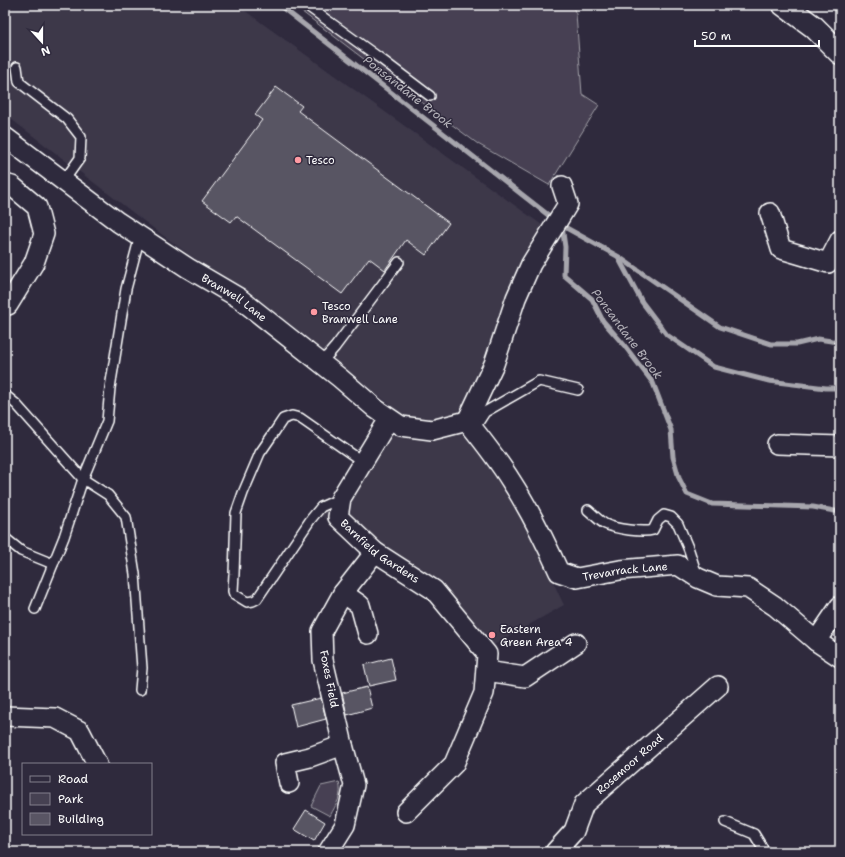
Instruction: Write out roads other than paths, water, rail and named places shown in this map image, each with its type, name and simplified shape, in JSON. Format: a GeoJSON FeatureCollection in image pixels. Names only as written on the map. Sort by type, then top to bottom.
{"type":"FeatureCollection","features":[{"type":"Feature","properties":{"kind":"main road"},"geometry":{"type":"LineString","coordinates":[[784,5],[814,27],[840,53]]}},
{"type":"Feature","properties":{"kind":"street","name":"Branwell Lane"},"geometry":{"type":"LineString","coordinates":[[5,137],[118,222],[188,268],[239,298],[389,419],[400,426],[432,430],[471,425]]}},
{"type":"Feature","properties":{"kind":"street"},"geometry":{"type":"LineString","coordinates":[[5,184],[12,186],[37,207],[44,234],[34,263],[8,305]]}},
{"type":"Feature","properties":{"kind":"street"},"geometry":{"type":"LineString","coordinates":[[471,425],[494,364],[516,298],[531,264],[568,204],[562,186]]}},
{"type":"Feature","properties":{"kind":"street"},"geometry":{"type":"LineString","coordinates":[[770,213],[781,250],[834,266],[840,240]]}},
{"type":"Feature","properties":{"kind":"street","name":"Barnfield Gardens"},"geometry":{"type":"LineString","coordinates":[[389,419],[341,498],[338,517],[375,552],[434,590],[487,654],[484,693],[454,764],[406,812]]}},
{"type":"Feature","properties":{"kind":"street","name":"Trevarrack Lane"},"geometry":{"type":"LineString","coordinates":[[471,425],[512,482],[544,539],[559,572],[576,578],[620,570],[678,565],[698,578],[717,586],[748,588],[775,606],[816,641],[840,658]]}},
{"type":"Feature","properties":{"kind":"street"},"geometry":{"type":"LineString","coordinates":[[777,444],[840,446]]}},
{"type":"Feature","properties":{"kind":"street","name":"Foxes Field"},"geometry":{"type":"LineString","coordinates":[[328,852],[345,826],[354,786],[323,660],[322,631],[342,593],[375,552]]}},
{"type":"Feature","properties":{"kind":"street"},"geometry":{"type":"LineString","coordinates":[[342,593],[360,605],[368,634]]}},
{"type":"Feature","properties":{"kind":"street"},"geometry":{"type":"LineString","coordinates":[[816,641],[840,606]]}},
{"type":"Feature","properties":{"kind":"street"},"geometry":{"type":"LineString","coordinates":[[486,671],[525,677],[576,643]]}},
{"type":"Feature","properties":{"kind":"street","name":"Rosemoor Road"},"geometry":{"type":"LineString","coordinates":[[555,852],[574,831],[584,804],[718,686]]}},
{"type":"Feature","properties":{"kind":"street"},"geometry":{"type":"LineString","coordinates":[[5,716],[55,718],[80,731],[96,763]]}},
{"type":"Feature","properties":{"kind":"street"},"geometry":{"type":"LineString","coordinates":[[289,783],[285,763],[310,757],[343,745]]}},
{"type":"Feature","properties":{"kind":"lane"},"geometry":{"type":"LineString","coordinates":[[306,5],[430,96]]}},
{"type":"Feature","properties":{"kind":"lane"},"geometry":{"type":"LineString","coordinates":[[17,67],[19,82],[67,119],[81,137],[80,158],[63,182]]}},
{"type":"Feature","properties":{"kind":"lane"},"geometry":{"type":"LineString","coordinates":[[35,609],[64,537],[83,479],[108,421],[110,388],[126,288],[140,236]]}},
{"type":"Feature","properties":{"kind":"lane"},"geometry":{"type":"LineString","coordinates":[[321,363],[335,347],[399,262]]}},
{"type":"Feature","properties":{"kind":"lane"},"geometry":{"type":"LineString","coordinates":[[471,425],[485,412],[539,381],[578,390]]}},
{"type":"Feature","properties":{"kind":"lane"},"geometry":{"type":"LineString","coordinates":[[5,395],[16,404],[83,479],[108,494],[126,517],[135,574],[142,668],[140,690]]}},
{"type":"Feature","properties":{"kind":"lane"},"geometry":{"type":"LineString","coordinates":[[341,498],[321,507],[311,519],[258,599],[247,602],[234,594],[232,591],[236,513],[260,453],[283,419],[292,416],[300,418],[363,462]]}},
{"type":"Feature","properties":{"kind":"lane"},"geometry":{"type":"LineString","coordinates":[[588,510],[604,524],[615,528],[643,531],[653,530],[658,520],[664,515],[671,517],[678,524],[689,550],[698,578]]}},
{"type":"Feature","properties":{"kind":"lane"},"geometry":{"type":"LineString","coordinates":[[5,538],[21,551],[53,564]]}},
{"type":"Feature","properties":{"kind":"lane"},"geometry":{"type":"LineString","coordinates":[[725,822],[754,834],[765,852]]}},
{"type":"Feature","properties":{"kind":"waterway","name":"Ponsandane Brook"},"geometry":{"type":"LineString","coordinates":[[279,5],[561,225],[619,257],[720,327],[771,344],[797,344],[818,339],[838,342],[840,344]]}},
{"type":"Feature","properties":{"kind":"waterway","name":"Ponsandane Brook"},"geometry":{"type":"LineString","coordinates":[[562,226],[565,247],[564,275],[592,299],[603,321],[624,345],[653,383],[671,430],[673,457],[679,478],[687,494],[712,504],[813,507],[840,512]]}},
{"type":"Feature","properties":{"kind":"waterway","name":"Ponsandane Brook"},"geometry":{"type":"LineString","coordinates":[[619,259],[642,302],[667,335],[714,367],[769,381],[826,388],[840,388]]}},
{"type":"Feature","properties":{"kind":"place","name":"Tesco"},"geometry":{"type":"Point","coordinates":[298,160]}},
{"type":"Feature","properties":{"kind":"place","name":"Tesco Branwell Lane"},"geometry":{"type":"Point","coordinates":[314,312]}},
{"type":"Feature","properties":{"kind":"place","name":"Eastern Green Area 4"},"geometry":{"type":"Point","coordinates":[492,635]}}]}
